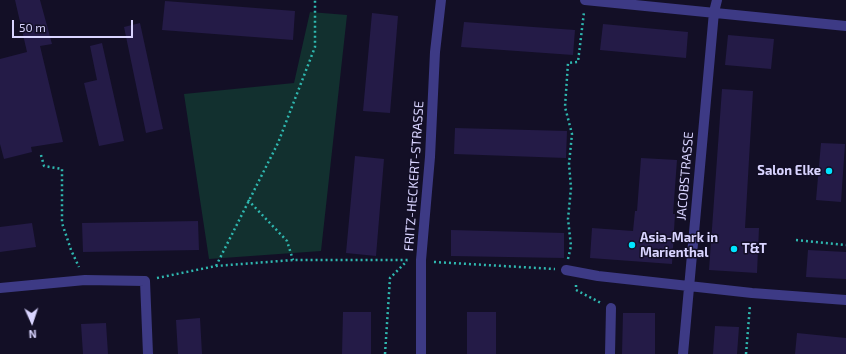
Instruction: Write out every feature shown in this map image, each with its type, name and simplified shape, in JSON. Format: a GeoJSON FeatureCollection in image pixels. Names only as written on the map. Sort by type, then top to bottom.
{"type":"FeatureCollection","features":[{"type":"Feature","properties":{"kind":"street","name":"FRITZ-HECKERT-STRASSE"},"geometry":{"type":"LineString","coordinates":[[421,354],[421,260],[430,157],[435,52],[441,0]]}},
{"type":"Feature","properties":{"kind":"street","name":"JACOBSTRASSE"},"geometry":{"type":"LineString","coordinates":[[683,354],[714,12],[717,0]]}},
{"type":"Feature","properties":{"kind":"street"},"geometry":{"type":"LineString","coordinates":[[585,3],[714,12],[846,26]]}},
{"type":"Feature","properties":{"kind":"street"},"geometry":{"type":"LineString","coordinates":[[566,270],[598,276],[752,293],[846,300]]}},
{"type":"Feature","properties":{"kind":"street"},"geometry":{"type":"LineString","coordinates":[[0,288],[85,280],[145,280],[148,354]]}},
{"type":"Feature","properties":{"kind":"street"},"geometry":{"type":"LineString","coordinates":[[610,354],[611,308]]}},
{"type":"Feature","properties":{"kind":"path"},"geometry":{"type":"LineString","coordinates":[[216,266],[278,143],[315,47],[315,0]]}},
{"type":"Feature","properties":{"kind":"path"},"geometry":{"type":"LineString","coordinates":[[145,280],[216,266],[293,260],[421,260],[566,270],[571,246],[568,220],[570,188],[569,164],[572,134],[565,107],[568,63],[578,62],[585,3]]}},
{"type":"Feature","properties":{"kind":"path"},"geometry":{"type":"LineString","coordinates":[[41,155],[44,166],[62,169],[62,223],[71,250],[85,280]]}},
{"type":"Feature","properties":{"kind":"path"},"geometry":{"type":"LineString","coordinates":[[248,200],[287,241],[293,260]]}},
{"type":"Feature","properties":{"kind":"path"},"geometry":{"type":"LineString","coordinates":[[796,240],[846,245]]}},
{"type":"Feature","properties":{"kind":"path"},"geometry":{"type":"LineString","coordinates":[[385,354],[390,278],[407,260]]}},
{"type":"Feature","properties":{"kind":"path"},"geometry":{"type":"LineString","coordinates":[[576,290],[595,300]]}},
{"type":"Feature","properties":{"kind":"path"},"geometry":{"type":"LineString","coordinates":[[746,354],[752,293]]}},
{"type":"Feature","properties":{"kind":"green space"},"geometry":{"type":"Polygon","coordinates":[[[310,12],[347,15],[321,251],[209,259],[184,94],[294,83],[310,12]]]}},
{"type":"Feature","properties":{"kind":"building"},"geometry":{"type":"Polygon","coordinates":[[[15,0],[40,0],[52,44],[40,46],[63,142],[31,147],[32,152],[4,159],[0,144],[0,59],[27,52],[15,0]]]}},
{"type":"Feature","properties":{"kind":"building"},"geometry":{"type":"Polygon","coordinates":[[[165,1],[295,11],[293,40],[162,30],[165,1]]]}},
{"type":"Feature","properties":{"kind":"building"},"geometry":{"type":"Polygon","coordinates":[[[372,13],[398,16],[390,113],[363,111],[372,13]]]}},
{"type":"Feature","properties":{"kind":"building"},"geometry":{"type":"Polygon","coordinates":[[[464,22],[575,30],[573,55],[461,47],[464,22]]]}},
{"type":"Feature","properties":{"kind":"building"},"geometry":{"type":"Polygon","coordinates":[[[140,23],[163,129],[146,133],[124,27],[140,23]]]}},
{"type":"Feature","properties":{"kind":"building"},"geometry":{"type":"Polygon","coordinates":[[[603,24],[688,32],[686,58],[600,50],[603,24]]]}},
{"type":"Feature","properties":{"kind":"building"},"geometry":{"type":"Polygon","coordinates":[[[728,35],[774,39],[771,69],[725,65],[728,35]]]}},
{"type":"Feature","properties":{"kind":"building"},"geometry":{"type":"Polygon","coordinates":[[[102,43],[124,141],[99,146],[84,83],[97,80],[90,46],[102,43]]]}},
{"type":"Feature","properties":{"kind":"building"},"geometry":{"type":"Polygon","coordinates":[[[722,89],[753,91],[745,228],[759,228],[757,273],[709,270],[722,89]]]}},
{"type":"Feature","properties":{"kind":"building"},"geometry":{"type":"Polygon","coordinates":[[[455,128],[567,131],[566,158],[454,154],[455,128]]]}},
{"type":"Feature","properties":{"kind":"building"},"geometry":{"type":"Polygon","coordinates":[[[821,143],[845,144],[841,202],[816,200],[821,143]]]}},
{"type":"Feature","properties":{"kind":"building"},"geometry":{"type":"Polygon","coordinates":[[[355,156],[384,159],[376,256],[346,253],[355,156]]]}},
{"type":"Feature","properties":{"kind":"building","name":"Asia-Mark in Marienthal"},"geometry":{"type":"Polygon","coordinates":[[[641,158],[677,160],[673,214],[675,214],[672,264],[590,258],[592,228],[633,231],[635,211],[637,211],[641,158]]]}},
{"type":"Feature","properties":{"kind":"building"},"geometry":{"type":"Polygon","coordinates":[[[198,221],[199,250],[83,252],[82,223],[198,221]]]}},
{"type":"Feature","properties":{"kind":"building"},"geometry":{"type":"Polygon","coordinates":[[[32,223],[36,247],[0,252],[0,227],[32,223]]]}},
{"type":"Feature","properties":{"kind":"building"},"geometry":{"type":"Polygon","coordinates":[[[451,230],[564,233],[564,258],[451,256],[451,230]]]}},
{"type":"Feature","properties":{"kind":"building"},"geometry":{"type":"Polygon","coordinates":[[[808,250],[846,252],[846,279],[806,277],[808,250]]]}},
{"type":"Feature","properties":{"kind":"building"},"geometry":{"type":"Polygon","coordinates":[[[343,312],[371,312],[371,354],[342,354],[343,312]]]}},
{"type":"Feature","properties":{"kind":"building"},"geometry":{"type":"Polygon","coordinates":[[[467,312],[496,312],[496,354],[467,354],[467,312]]]}},
{"type":"Feature","properties":{"kind":"building"},"geometry":{"type":"Polygon","coordinates":[[[623,313],[655,313],[655,354],[622,354],[623,313]]]}},
{"type":"Feature","properties":{"kind":"building"},"geometry":{"type":"Polygon","coordinates":[[[200,318],[202,354],[178,354],[176,320],[200,318]]]}},
{"type":"Feature","properties":{"kind":"building"},"geometry":{"type":"Polygon","coordinates":[[[106,323],[108,354],[83,354],[81,324],[106,323]]]}},
{"type":"Feature","properties":{"kind":"building"},"geometry":{"type":"Polygon","coordinates":[[[715,326],[739,327],[737,354],[713,354],[715,326]]]}},
{"type":"Feature","properties":{"kind":"building"},"geometry":{"type":"Polygon","coordinates":[[[797,333],[846,338],[846,354],[795,354],[797,333]]]}},
{"type":"Feature","properties":{"kind":"place","name":"Salon Elke"},"geometry":{"type":"Point","coordinates":[829,171]}},
{"type":"Feature","properties":{"kind":"place","name":"Asia-Mark in Marienthal"},"geometry":{"type":"Point","coordinates":[632,245]}},
{"type":"Feature","properties":{"kind":"place","name":"T&T"},"geometry":{"type":"Point","coordinates":[734,249]}}]}
